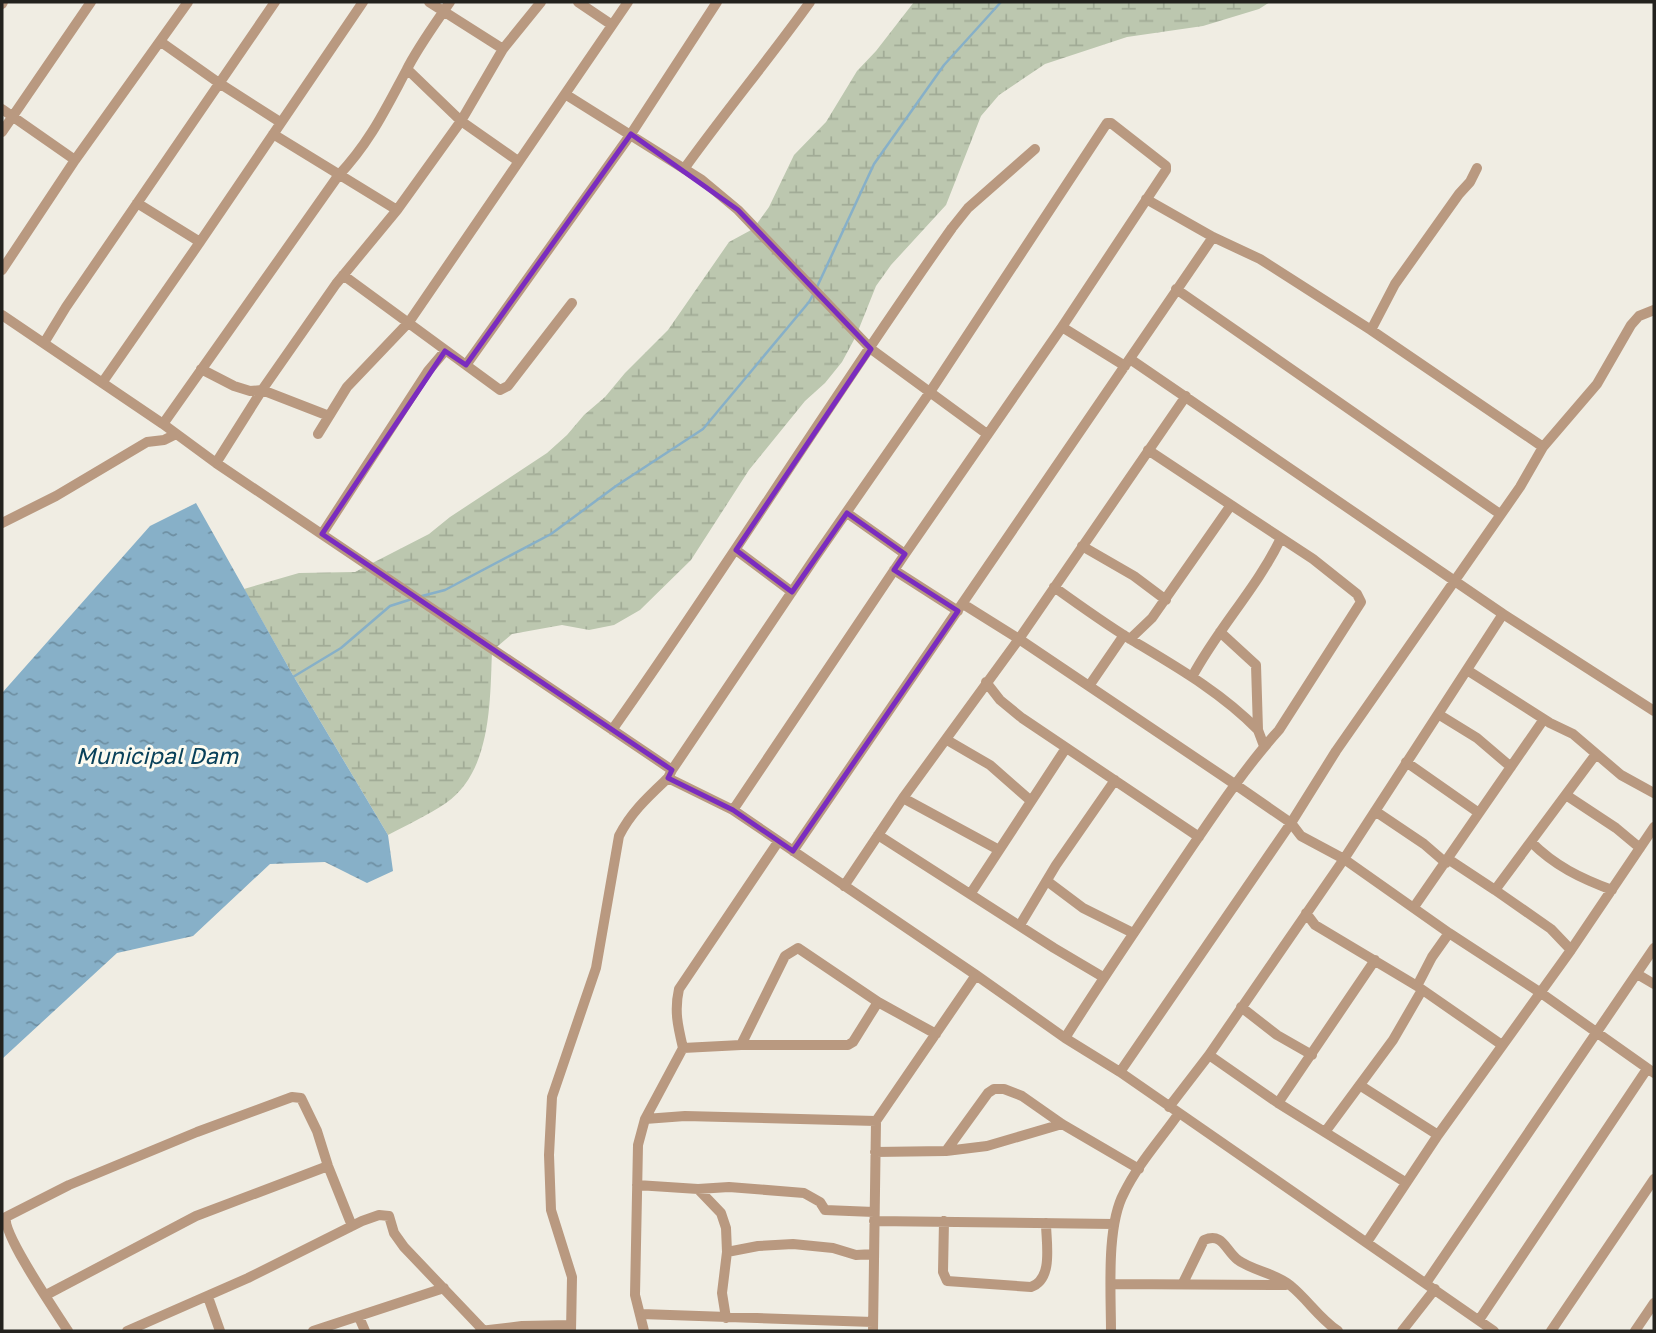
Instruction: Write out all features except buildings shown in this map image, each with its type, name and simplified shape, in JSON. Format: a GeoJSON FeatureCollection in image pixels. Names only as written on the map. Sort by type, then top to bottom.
{"type":"FeatureCollection","features":[{"type":"Feature","properties":{"kind":"street"},"geometry":{"type":"LineString","coordinates":[[2,132],[91,2]]}},
{"type":"Feature","properties":{"kind":"street"},"geometry":{"type":"LineString","coordinates":[[2,270],[75,160],[188,2]]}},
{"type":"Feature","properties":{"kind":"street"},"geometry":{"type":"LineString","coordinates":[[44,343],[275,2]]}},
{"type":"Feature","properties":{"kind":"street"},"geometry":{"type":"LineString","coordinates":[[102,383],[363,2]]}},
{"type":"Feature","properties":{"kind":"street"},"geometry":{"type":"LineString","coordinates":[[429,2],[447,6],[503,49]]}},
{"type":"Feature","properties":{"kind":"street"},"geometry":{"type":"LineString","coordinates":[[215,463],[262,390],[343,275],[397,210],[461,121],[503,49],[541,2]]}},
{"type":"Feature","properties":{"kind":"street"},"geometry":{"type":"LineString","coordinates":[[578,2],[612,25]]}},
{"type":"Feature","properties":{"kind":"street"},"geometry":{"type":"LineString","coordinates":[[318,434],[347,387],[409,322],[628,2]]}},
{"type":"Feature","properties":{"kind":"street"},"geometry":{"type":"LineString","coordinates":[[466,365],[631,134],[718,2]]}},
{"type":"Feature","properties":{"kind":"street"},"geometry":{"type":"LineString","coordinates":[[684,169],[730,106],[773,55],[810,2]]}},
{"type":"Feature","properties":{"kind":"street"},"geometry":{"type":"LineString","coordinates":[[163,424],[338,176],[375,131],[407,69],[447,6]]}},
{"type":"Feature","properties":{"kind":"street"},"geometry":{"type":"LineString","coordinates":[[161,42],[281,122]]}},
{"type":"Feature","properties":{"kind":"street"},"geometry":{"type":"LineString","coordinates":[[407,69],[461,121],[518,161]]}},
{"type":"Feature","properties":{"kind":"street"},"geometry":{"type":"LineString","coordinates":[[565,94],[702,180],[738,210],[870,349],[987,433]]}},
{"type":"Feature","properties":{"kind":"street"},"geometry":{"type":"LineString","coordinates":[[2,109],[75,160]]}},
{"type":"Feature","properties":{"kind":"street"},"geometry":{"type":"LineString","coordinates":[[127,1331],[208,1297],[379,1215],[389,1216],[394,1233],[404,1247],[482,1331],[571,1328],[572,1278],[551,1210],[549,1181],[552,1097],[596,968],[619,836],[638,806],[670,774],[930,392],[1107,123],[1131,137],[1167,166],[1062,327],[987,433],[733,810]]}},
{"type":"Feature","properties":{"kind":"street"},"geometry":{"type":"LineString","coordinates":[[273,134],[397,210]]}},
{"type":"Feature","properties":{"kind":"street"},"geometry":{"type":"LineString","coordinates":[[612,730],[736,550],[807,438],[968,208],[1035,149]]}},
{"type":"Feature","properties":{"kind":"street"},"geometry":{"type":"LineString","coordinates":[[1371,330],[1395,284],[1477,168]]}},
{"type":"Feature","properties":{"kind":"street"},"geometry":{"type":"LineString","coordinates":[[1146,198],[1213,237],[1260,259],[1371,330],[1543,447]]}},
{"type":"Feature","properties":{"kind":"street"},"geometry":{"type":"LineString","coordinates":[[137,203],[200,242]]}},
{"type":"Feature","properties":{"kind":"street"},"geometry":{"type":"LineString","coordinates":[[793,851],[1213,237]]}},
{"type":"Feature","properties":{"kind":"street"},"geometry":{"type":"LineString","coordinates":[[343,275],[497,389],[503,389],[572,303]]}},
{"type":"Feature","properties":{"kind":"street"},"geometry":{"type":"LineString","coordinates":[[1176,289],[1500,514]]}},
{"type":"Feature","properties":{"kind":"street"},"geometry":{"type":"LineString","coordinates":[[1120,1072],[1336,751],[1520,487],[1543,447],[1597,384],[1631,325],[1639,316],[1654,310]]}},
{"type":"Feature","properties":{"kind":"street"},"geometry":{"type":"LineString","coordinates":[[2,315],[163,424],[215,463],[612,730],[670,774],[733,810],[1065,1038],[1120,1072],[1494,1331]]}},
{"type":"Feature","properties":{"kind":"street"},"geometry":{"type":"LineString","coordinates":[[1062,327],[1186,396],[1503,614],[1654,711]]}},
{"type":"Feature","properties":{"kind":"street"},"geometry":{"type":"LineString","coordinates":[[321,534],[428,371],[444,351]]}},
{"type":"Feature","properties":{"kind":"street"},"geometry":{"type":"LineString","coordinates":[[201,369],[234,386],[250,391],[262,390],[329,416]]}},
{"type":"Feature","properties":{"kind":"street"},"geometry":{"type":"LineString","coordinates":[[844,886],[903,797],[1019,639],[1186,396]]}},
{"type":"Feature","properties":{"kind":"street"},"geometry":{"type":"LineString","coordinates":[[2,523],[56,496],[147,442],[164,440],[176,434]]}},
{"type":"Feature","properties":{"kind":"street"},"geometry":{"type":"LineString","coordinates":[[1065,1038],[1199,836],[1264,746],[1279,730],[1361,602],[1357,594],[1282,538],[1148,450]]}},
{"type":"Feature","properties":{"kind":"street"},"geometry":{"type":"LineString","coordinates":[[1089,686],[1127,637],[1152,618],[1231,505]]}},
{"type":"Feature","properties":{"kind":"street"},"geometry":{"type":"LineString","coordinates":[[847,513],[905,554]]}},
{"type":"Feature","properties":{"kind":"street"},"geometry":{"type":"LineString","coordinates":[[1192,677],[1220,632],[1266,569],[1282,538]]}},
{"type":"Feature","properties":{"kind":"street"},"geometry":{"type":"LineString","coordinates":[[1082,546],[1134,576],[1166,600]]}},
{"type":"Feature","properties":{"kind":"street"},"geometry":{"type":"LineString","coordinates":[[736,550],[792,592]]}},
{"type":"Feature","properties":{"kind":"street"},"geometry":{"type":"LineString","coordinates":[[894,570],[1019,639],[1236,785],[1290,823],[1301,836],[1344,859],[1651,1071],[1479,1320]]}},
{"type":"Feature","properties":{"kind":"street"},"geometry":{"type":"LineString","coordinates":[[1054,587],[1192,677],[1233,706],[1258,730]]}},
{"type":"Feature","properties":{"kind":"street"},"geometry":{"type":"LineString","coordinates":[[1169,1107],[1209,1055],[1344,859],[1503,614]]}},
{"type":"Feature","properties":{"kind":"street"},"geometry":{"type":"LineString","coordinates":[[1220,632],[1256,665],[1258,730],[1264,746]]}},
{"type":"Feature","properties":{"kind":"street"},"geometry":{"type":"LineString","coordinates":[[1466,670],[1573,734],[1621,775],[1654,793]]}},
{"type":"Feature","properties":{"kind":"street"},"geometry":{"type":"LineString","coordinates":[[986,682],[1007,706],[1199,836]]}},
{"type":"Feature","properties":{"kind":"street"},"geometry":{"type":"LineString","coordinates":[[1438,714],[1478,738],[1511,767]]}},
{"type":"Feature","properties":{"kind":"street"},"geometry":{"type":"LineString","coordinates":[[1414,907],[1544,719]]}},
{"type":"Feature","properties":{"kind":"street"},"geometry":{"type":"LineString","coordinates":[[947,740],[990,765],[1031,801]]}},
{"type":"Feature","properties":{"kind":"street"},"geometry":{"type":"LineString","coordinates":[[971,893],[1066,748]]}},
{"type":"Feature","properties":{"kind":"street"},"geometry":{"type":"LineString","coordinates":[[1495,890],[1596,754]]}},
{"type":"Feature","properties":{"kind":"street"},"geometry":{"type":"LineString","coordinates":[[1406,762],[1479,813]]}},
{"type":"Feature","properties":{"kind":"street"},"geometry":{"type":"LineString","coordinates":[[1020,925],[1115,780]]}},
{"type":"Feature","properties":{"kind":"street"},"geometry":{"type":"LineString","coordinates":[[1566,795],[1616,828],[1640,848]]}},
{"type":"Feature","properties":{"kind":"street"},"geometry":{"type":"LineString","coordinates":[[903,797],[999,850]]}},
{"type":"Feature","properties":{"kind":"street"},"geometry":{"type":"LineString","coordinates":[[1375,811],[1551,929],[1571,950]]}},
{"type":"Feature","properties":{"kind":"street"},"geometry":{"type":"LineString","coordinates":[[1367,1242],[1405,1182],[1541,993],[1654,827]]}},
{"type":"Feature","properties":{"kind":"street"},"geometry":{"type":"LineString","coordinates":[[878,835],[1103,977]]}},
{"type":"Feature","properties":{"kind":"street"},"geometry":{"type":"LineString","coordinates":[[644,1331],[635,1295],[638,1145],[645,1119],[683,1048],[675,1006],[679,989],[778,842]]}},
{"type":"Feature","properties":{"kind":"street"},"geometry":{"type":"LineString","coordinates":[[1531,842],[1562,868],[1612,890]]}},
{"type":"Feature","properties":{"kind":"street"},"geometry":{"type":"LineString","coordinates":[[1047,881],[1083,908],[1133,933]]}},
{"type":"Feature","properties":{"kind":"street"},"geometry":{"type":"LineString","coordinates":[[1306,913],[1315,925],[1420,988],[1502,1045]]}},
{"type":"Feature","properties":{"kind":"street"},"geometry":{"type":"LineString","coordinates":[[1325,1132],[1392,1040],[1420,988],[1432,957],[1449,933]]}},
{"type":"Feature","properties":{"kind":"street"},"geometry":{"type":"LineString","coordinates":[[1402,1331],[1596,1032],[1654,948]]}},
{"type":"Feature","properties":{"kind":"street"},"geometry":{"type":"LineString","coordinates":[[741,1045],[785,956],[795,949],[803,951],[878,1002],[936,1034]]}},
{"type":"Feature","properties":{"kind":"street"},"geometry":{"type":"LineString","coordinates":[[1278,1103],[1376,960]]}},
{"type":"Feature","properties":{"kind":"street"},"geometry":{"type":"LineString","coordinates":[[1637,974],[1654,985]]}},
{"type":"Feature","properties":{"kind":"street"},"geometry":{"type":"LineString","coordinates":[[641,1314],[873,1326],[876,1121],[976,975]]}},
{"type":"Feature","properties":{"kind":"street"},"geometry":{"type":"LineString","coordinates":[[683,1048],[848,1045],[853,1042],[878,1002]]}},
{"type":"Feature","properties":{"kind":"street"},"geometry":{"type":"LineString","coordinates":[[1241,1007],[1277,1035],[1312,1055]]}},
{"type":"Feature","properties":{"kind":"street"},"geometry":{"type":"LineString","coordinates":[[1209,1055],[1278,1103],[1405,1182]]}},
{"type":"Feature","properties":{"kind":"street"},"geometry":{"type":"LineString","coordinates":[[1361,1086],[1438,1135]]}},
{"type":"Feature","properties":{"kind":"street"},"geometry":{"type":"LineString","coordinates":[[946,1151],[988,1093],[994,1089],[1003,1089],[1022,1096],[1062,1124],[1139,1169]]}},
{"type":"Feature","properties":{"kind":"street"},"geometry":{"type":"LineString","coordinates":[[68,1331],[17,1249],[5,1220],[10,1214],[69,1185],[197,1132],[295,1096],[304,1101],[352,1226]]}},
{"type":"Feature","properties":{"kind":"street"},"geometry":{"type":"LineString","coordinates":[[1111,1331],[1114,1224],[1124,1192],[1180,1113]]}},
{"type":"Feature","properties":{"kind":"street"},"geometry":{"type":"LineString","coordinates":[[645,1119],[685,1116],[876,1121]]}},
{"type":"Feature","properties":{"kind":"street"},"geometry":{"type":"LineString","coordinates":[[875,1152],[946,1151],[987,1146],[1062,1124]]}},
{"type":"Feature","properties":{"kind":"street"},"geometry":{"type":"LineString","coordinates":[[46,1295],[196,1216],[328,1166]]}},
{"type":"Feature","properties":{"kind":"street"},"geometry":{"type":"LineString","coordinates":[[1551,1331],[1654,1179]]}},
{"type":"Feature","properties":{"kind":"street"},"geometry":{"type":"LineString","coordinates":[[637,1185],[698,1189],[729,1187],[804,1193],[820,1202],[825,1210],[874,1217],[1114,1224]]}},
{"type":"Feature","properties":{"kind":"street"},"geometry":{"type":"LineString","coordinates":[[698,1189],[720,1213],[726,1228],[727,1252],[722,1293],[726,1318]]}},
{"type":"Feature","properties":{"kind":"street"},"geometry":{"type":"LineString","coordinates":[[944,1221],[943,1272],[947,1281],[1031,1287],[1042,1280],[1046,1271],[1046,1223]]}},
{"type":"Feature","properties":{"kind":"street"},"geometry":{"type":"LineString","coordinates":[[1183,1283],[1204,1240],[1212,1237],[1220,1239],[1238,1260],[1290,1285],[1321,1319],[1338,1331]]}},
{"type":"Feature","properties":{"kind":"street"},"geometry":{"type":"LineString","coordinates":[[727,1252],[758,1246],[793,1244],[833,1248],[856,1255],[874,1254]]}},
{"type":"Feature","properties":{"kind":"street"},"geometry":{"type":"LineString","coordinates":[[1111,1284],[1290,1285]]}},
{"type":"Feature","properties":{"kind":"street"},"geometry":{"type":"LineString","coordinates":[[313,1331],[444,1288]]}},
{"type":"Feature","properties":{"kind":"street"},"geometry":{"type":"LineString","coordinates":[[208,1297],[220,1331]]}},
{"type":"Feature","properties":{"kind":"street"},"geometry":{"type":"LineString","coordinates":[[1635,1331],[1654,1303]]}},
{"type":"Feature","properties":{"kind":"street"},"geometry":{"type":"LineString","coordinates":[[359,1317],[365,1331]]}},
{"type":"Feature","properties":{"kind":"highlighted area"},"geometry":{"type":"Polygon","coordinates":[[[631,134],[738,210],[871,349],[736,550],[792,592],[847,513],[905,554],[894,570],[958,611],[793,851],[733,810],[668,778],[672,770],[322,534],[445,351],[466,365],[631,134]]]}},
{"type":"Feature","properties":{"kind":"green space"},"geometry":{"type":"Polygon","coordinates":[[[914,2],[1270,2],[1259,9],[1203,26],[1127,37],[1045,64],[999,95],[981,116],[946,205],[891,265],[876,286],[856,336],[842,362],[825,383],[805,401],[749,470],[691,560],[640,610],[614,625],[589,630],[562,625],[512,634],[492,651],[486,733],[472,773],[461,789],[446,803],[388,835],[244,589],[299,573],[355,572],[429,534],[450,517],[547,453],[668,330],[729,242],[753,229],[769,207],[794,155],[826,122],[857,71],[914,2]]]}},
{"type":"Feature","properties":{"kind":"water","name":"Municipal Dam"},"geometry":{"type":"Polygon","coordinates":[[[196,503],[294,677],[388,835],[393,871],[367,883],[325,862],[270,864],[193,936],[117,953],[2,1059],[2,693],[150,526],[196,503]]]}},
{"type":"Feature","properties":{"kind":"waterway"},"geometry":{"type":"LineString","coordinates":[[817,287],[874,164],[944,65],[1001,2]]}},
{"type":"Feature","properties":{"kind":"waterway"},"geometry":{"type":"LineString","coordinates":[[422,596],[445,590],[551,534],[616,486],[703,429],[814,293]]}},
{"type":"Feature","properties":{"kind":"waterway"},"geometry":{"type":"LineString","coordinates":[[293,677],[341,648],[390,606],[412,599]]}}]}
